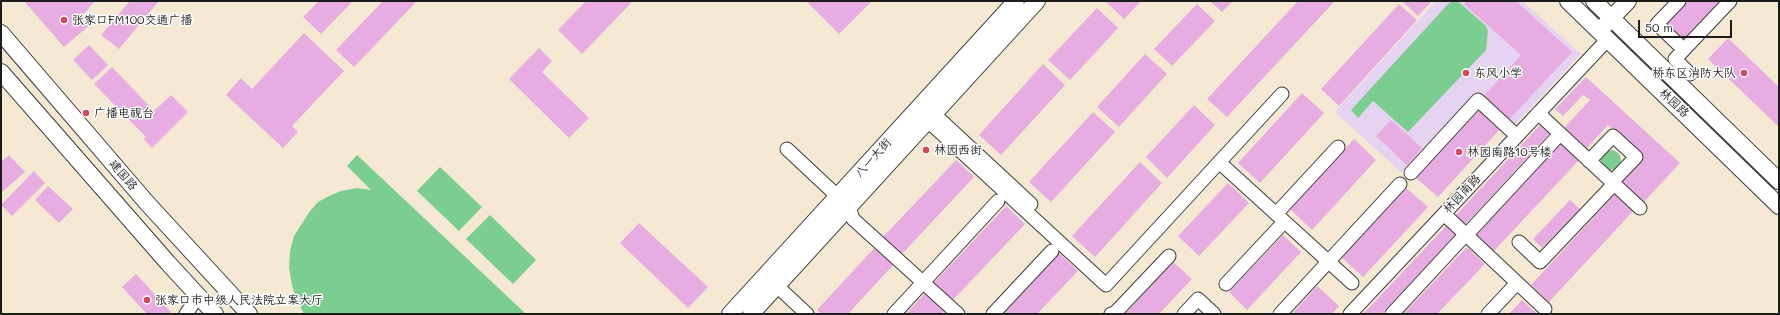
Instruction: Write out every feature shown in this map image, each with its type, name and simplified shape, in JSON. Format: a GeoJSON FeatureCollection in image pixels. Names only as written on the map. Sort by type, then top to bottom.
{"type":"FeatureCollection","features":[{"type":"Feature","properties":{"kind":"main road","name":"八一大街"},"geometry":{"type":"LineString","coordinates":[[751,314],[777,286],[843,202],[1016,1]]}},
{"type":"Feature","properties":{"kind":"main road","name":"八一大街"},"geometry":{"type":"LineString","coordinates":[[730,314],[843,202],[931,118],[1037,1]]}},
{"type":"Feature","properties":{"kind":"main road","name":"林园路"},"geometry":{"type":"LineString","coordinates":[[1568,1],[1779,206]]}},
{"type":"Feature","properties":{"kind":"main road","name":"林园路"},"geometry":{"type":"LineString","coordinates":[[1594,1],[1779,181]]}},
{"type":"Feature","properties":{"kind":"main road"},"geometry":{"type":"LineString","coordinates":[[1603,35],[1612,18],[1628,1]]}},
{"type":"Feature","properties":{"kind":"main road","name":"建国路"},"geometry":{"type":"LineString","coordinates":[[1,33],[142,198],[249,314]]}},
{"type":"Feature","properties":{"kind":"main road","name":"建国路"},"geometry":{"type":"LineString","coordinates":[[1,72],[198,296],[216,314]]}},
{"type":"Feature","properties":{"kind":"main road"},"geometry":{"type":"LineString","coordinates":[[198,296],[213,276]]}},
{"type":"Feature","properties":{"kind":"street"},"geometry":{"type":"LineString","coordinates":[[1678,44],[1657,24],[1679,1]]}},
{"type":"Feature","properties":{"kind":"street"},"geometry":{"type":"LineString","coordinates":[[1690,74],[1675,59],[1730,1]]}},
{"type":"Feature","properties":{"kind":"street","name":"林园南路"},"geometry":{"type":"LineString","coordinates":[[1350,314],[1538,114],[1603,35]]}},
{"type":"Feature","properties":{"kind":"street"},"geometry":{"type":"LineString","coordinates":[[931,118],[1106,285],[1282,94]]}},
{"type":"Feature","properties":{"kind":"street"},"geometry":{"type":"LineString","coordinates":[[1411,173],[1478,100],[1517,136]]}},
{"type":"Feature","properties":{"kind":"street"},"geometry":{"type":"LineString","coordinates":[[1538,114],[1640,208]]}},
{"type":"Feature","properties":{"kind":"street"},"geometry":{"type":"LineString","coordinates":[[931,118],[1063,234]]}},
{"type":"Feature","properties":{"kind":"street"},"geometry":{"type":"LineString","coordinates":[[1392,314],[1560,134]]}},
{"type":"Feature","properties":{"kind":"street"},"geometry":{"type":"LineString","coordinates":[[1519,242],[1540,262],[1636,157],[1613,136],[1589,161]]}},
{"type":"Feature","properties":{"kind":"street"},"geometry":{"type":"LineString","coordinates":[[1226,284],[1338,147]]}},
{"type":"Feature","properties":{"kind":"street"},"geometry":{"type":"LineString","coordinates":[[787,149],[843,202],[853,219],[958,314]]}},
{"type":"Feature","properties":{"kind":"street"},"geometry":{"type":"LineString","coordinates":[[1219,162],[1352,283]]}},
{"type":"Feature","properties":{"kind":"street"},"geometry":{"type":"LineString","coordinates":[[1280,314],[1400,184]]}},
{"type":"Feature","properties":{"kind":"street"},"geometry":{"type":"LineString","coordinates":[[894,314],[998,201]]}},
{"type":"Feature","properties":{"kind":"street"},"geometry":{"type":"LineString","coordinates":[[1444,214],[1468,232],[1517,283],[1545,309]]}},
{"type":"Feature","properties":{"kind":"street"},"geometry":{"type":"LineString","coordinates":[[993,314],[1052,251]]}},
{"type":"Feature","properties":{"kind":"street"},"geometry":{"type":"LineString","coordinates":[[1111,314],[1115,313],[1169,256]]}},
{"type":"Feature","properties":{"kind":"street"},"geometry":{"type":"LineString","coordinates":[[1488,314],[1517,283]]}},
{"type":"Feature","properties":{"kind":"street"},"geometry":{"type":"LineString","coordinates":[[777,286],[805,313]]}},
{"type":"Feature","properties":{"kind":"street"},"geometry":{"type":"LineString","coordinates":[[186,314],[198,296]]}},
{"type":"Feature","properties":{"kind":"street"},"geometry":{"type":"LineString","coordinates":[[1184,314],[1198,299],[1214,314]]}},
{"type":"Feature","properties":{"kind":"shaded area","name":"东风小学"},"geometry":{"type":"Polygon","coordinates":[[[1436,1],[1522,1],[1581,54],[1513,127],[1475,93],[1402,173],[1335,112],[1436,1]]]}},
{"type":"Feature","properties":{"kind":"green space"},"geometry":{"type":"Polygon","coordinates":[[[1455,1],[1460,3],[1486,26],[1488,31],[1486,50],[1408,132],[1373,101],[1358,118],[1351,110],[1449,3],[1455,1]]]}},
{"type":"Feature","properties":{"kind":"green space"},"geometry":{"type":"Polygon","coordinates":[[[1611,150],[1618,153],[1621,160],[1618,167],[1611,170],[1604,167],[1601,160],[1604,153],[1611,150]]]}},
{"type":"Feature","properties":{"kind":"green space"},"geometry":{"type":"Polygon","coordinates":[[[357,155],[526,314],[304,314],[296,298],[289,267],[290,251],[294,236],[310,211],[318,202],[341,191],[357,188],[371,190],[347,166],[357,155]]]}},
{"type":"Feature","properties":{"kind":"green space"},"geometry":{"type":"Polygon","coordinates":[[[440,167],[482,207],[459,231],[417,191],[440,167]]]}},
{"type":"Feature","properties":{"kind":"green space"},"geometry":{"type":"Polygon","coordinates":[[[490,215],[536,260],[513,284],[466,239],[490,215]]]}},
{"type":"Feature","properties":{"kind":"building","name":"张家口FM100交通广播"},"geometry":{"type":"Polygon","coordinates":[[[24,1],[95,1],[83,15],[91,24],[64,47],[24,1]]]}},
{"type":"Feature","properties":{"kind":"building"},"geometry":{"type":"Polygon","coordinates":[[[130,1],[159,1],[119,49],[101,35],[130,1]]]}},
{"type":"Feature","properties":{"kind":"building"},"geometry":{"type":"Polygon","coordinates":[[[319,1],[353,1],[321,34],[303,17],[319,1]]]}},
{"type":"Feature","properties":{"kind":"building"},"geometry":{"type":"Polygon","coordinates":[[[383,1],[417,1],[354,67],[336,50],[383,1]]]}},
{"type":"Feature","properties":{"kind":"building"},"geometry":{"type":"Polygon","coordinates":[[[586,1],[633,1],[582,54],[558,30],[586,1]]]}},
{"type":"Feature","properties":{"kind":"building"},"geometry":{"type":"Polygon","coordinates":[[[806,1],[872,1],[839,34],[806,1]]]}},
{"type":"Feature","properties":{"kind":"building"},"geometry":{"type":"Polygon","coordinates":[[[1105,1],[1141,1],[1124,19],[1105,1]]]}},
{"type":"Feature","properties":{"kind":"building"},"geometry":{"type":"Polygon","coordinates":[[[1210,1],[1233,1],[1222,12],[1210,1]]]}},
{"type":"Feature","properties":{"kind":"building"},"geometry":{"type":"Polygon","coordinates":[[[1298,1],[1332,1],[1333,3],[1227,117],[1207,99],[1298,1]]]}},
{"type":"Feature","properties":{"kind":"building"},"geometry":{"type":"Polygon","coordinates":[[[1402,1],[1432,1],[1418,16],[1402,1]]]}},
{"type":"Feature","properties":{"kind":"building"},"geometry":{"type":"Polygon","coordinates":[[[1466,1],[1516,1],[1572,52],[1509,120],[1483,97],[1521,55],[1464,4],[1466,1]]]}},
{"type":"Feature","properties":{"kind":"building"},"geometry":{"type":"Polygon","coordinates":[[[1685,1],[1722,1],[1683,42],[1663,24],[1685,1]]]}},
{"type":"Feature","properties":{"kind":"building"},"geometry":{"type":"Polygon","coordinates":[[[1197,4],[1215,21],[1172,66],[1154,49],[1197,4]]]}},
{"type":"Feature","properties":{"kind":"building"},"geometry":{"type":"Polygon","coordinates":[[[1399,4],[1417,20],[1339,106],[1321,89],[1399,4]]]}},
{"type":"Feature","properties":{"kind":"building"},"geometry":{"type":"Polygon","coordinates":[[[1097,8],[1118,28],[1070,80],[1048,60],[1097,8]]]}},
{"type":"Feature","properties":{"kind":"building"},"geometry":{"type":"Polygon","coordinates":[[[304,33],[344,71],[292,126],[298,132],[283,148],[226,95],[241,78],[252,89],[304,33]]]}},
{"type":"Feature","properties":{"kind":"building","name":"桥东区消防大队"},"geometry":{"type":"Polygon","coordinates":[[[1728,38],[1779,87],[1779,127],[1708,59],[1728,38]]]}},
{"type":"Feature","properties":{"kind":"building"},"geometry":{"type":"Polygon","coordinates":[[[89,45],[108,65],[92,80],[73,60],[89,45]]]}},
{"type":"Feature","properties":{"kind":"building"},"geometry":{"type":"Polygon","coordinates":[[[539,48],[552,61],[542,72],[589,118],[569,138],[509,79],[539,48]]]}},
{"type":"Feature","properties":{"kind":"building"},"geometry":{"type":"Polygon","coordinates":[[[1145,54],[1167,74],[1119,127],[1097,107],[1145,54]]]}},
{"type":"Feature","properties":{"kind":"building"},"geometry":{"type":"Polygon","coordinates":[[[1043,64],[1065,85],[1001,155],[979,135],[1043,64]]]}},
{"type":"Feature","properties":{"kind":"building"},"geometry":{"type":"Polygon","coordinates":[[[112,67],[154,111],[171,95],[188,112],[152,148],[144,139],[146,137],[94,84],[112,67]]]}},
{"type":"Feature","properties":{"kind":"building"},"geometry":{"type":"Polygon","coordinates":[[[1586,77],[1680,163],[1642,204],[1619,183],[1643,157],[1608,125],[1584,151],[1562,130],[1590,100],[1583,95],[1563,116],[1555,109],[1586,77]]]}},
{"type":"Feature","properties":{"kind":"building"},"geometry":{"type":"Polygon","coordinates":[[[1302,93],[1324,113],[1260,183],[1238,163],[1302,93]]]}},
{"type":"Feature","properties":{"kind":"building"},"geometry":{"type":"Polygon","coordinates":[[[1194,105],[1215,125],[1167,178],[1146,157],[1194,105]]]}},
{"type":"Feature","properties":{"kind":"building","name":"林园南路10号楼"},"geometry":{"type":"Polygon","coordinates":[[[1479,107],[1502,127],[1438,197],[1415,177],[1479,107]]]}},
{"type":"Feature","properties":{"kind":"building"},"geometry":{"type":"Polygon","coordinates":[[[1093,112],[1115,132],[1051,202],[1029,182],[1093,112]]]}},
{"type":"Feature","properties":{"kind":"building"},"geometry":{"type":"Polygon","coordinates":[[[1391,120],[1422,148],[1407,165],[1376,136],[1391,120]]]}},
{"type":"Feature","properties":{"kind":"building"},"geometry":{"type":"Polygon","coordinates":[[[1541,124],[1550,133],[1465,225],[1455,216],[1541,124]]]}},
{"type":"Feature","properties":{"kind":"building"},"geometry":{"type":"Polygon","coordinates":[[[1354,139],[1376,160],[1312,230],[1290,209],[1354,139]]]}},
{"type":"Feature","properties":{"kind":"building"},"geometry":{"type":"Polygon","coordinates":[[[1562,141],[1580,159],[1493,252],[1475,235],[1562,141]]]}},
{"type":"Feature","properties":{"kind":"building"},"geometry":{"type":"Polygon","coordinates":[[[9,155],[25,172],[1,193],[1,162],[9,155]]]}},
{"type":"Feature","properties":{"kind":"building"},"geometry":{"type":"Polygon","coordinates":[[[956,160],[974,177],[902,254],[883,237],[956,160]]]}},
{"type":"Feature","properties":{"kind":"building"},"geometry":{"type":"Polygon","coordinates":[[[1140,162],[1162,183],[1095,257],[1072,236],[1140,162]]]}},
{"type":"Feature","properties":{"kind":"building"},"geometry":{"type":"Polygon","coordinates":[[[34,171],[45,183],[12,216],[1,205],[34,171]]]}},
{"type":"Feature","properties":{"kind":"building"},"geometry":{"type":"Polygon","coordinates":[[[1228,183],[1249,203],[1199,256],[1178,236],[1228,183]]]}},
{"type":"Feature","properties":{"kind":"building"},"geometry":{"type":"Polygon","coordinates":[[[48,186],[73,209],[59,223],[35,200],[48,186]]]}},
{"type":"Feature","properties":{"kind":"building"},"geometry":{"type":"Polygon","coordinates":[[[1405,187],[1428,207],[1363,277],[1341,257],[1405,187]]]}},
{"type":"Feature","properties":{"kind":"building"},"geometry":{"type":"Polygon","coordinates":[[[1618,191],[1636,208],[1549,302],[1531,285],[1618,191]]]}},
{"type":"Feature","properties":{"kind":"building"},"geometry":{"type":"Polygon","coordinates":[[[1570,200],[1580,209],[1542,248],[1533,239],[1570,200]]]}},
{"type":"Feature","properties":{"kind":"building"},"geometry":{"type":"Polygon","coordinates":[[[1006,206],[1025,224],[952,301],[933,284],[1006,206]]]}},
{"type":"Feature","properties":{"kind":"building"},"geometry":{"type":"Polygon","coordinates":[[[639,223],[708,287],[688,308],[620,243],[639,223]]]}},
{"type":"Feature","properties":{"kind":"building"},"geometry":{"type":"Polygon","coordinates":[[[1448,224],[1458,233],[1382,314],[1363,314],[1448,224]]]}},
{"type":"Feature","properties":{"kind":"building"},"geometry":{"type":"Polygon","coordinates":[[[1283,235],[1301,252],[1247,310],[1229,292],[1283,235]]]}},
{"type":"Feature","properties":{"kind":"building"},"geometry":{"type":"Polygon","coordinates":[[[876,246],[895,263],[848,314],[821,314],[817,310],[876,246]]]}},
{"type":"Feature","properties":{"kind":"building"},"geometry":{"type":"Polygon","coordinates":[[[1467,247],[1485,264],[1437,314],[1403,314],[1467,247]]]}},
{"type":"Feature","properties":{"kind":"building"},"geometry":{"type":"Polygon","coordinates":[[[1059,253],[1078,271],[1037,314],[1001,314],[1059,253]]]}},
{"type":"Feature","properties":{"kind":"building"},"geometry":{"type":"Polygon","coordinates":[[[1173,262],[1192,279],[1159,314],[1125,314],[1173,262]]]}},
{"type":"Feature","properties":{"kind":"building","name":"张家口市中级人民法院立案大厅"},"geometry":{"type":"Polygon","coordinates":[[[136,274],[171,312],[169,314],[147,314],[122,287],[136,274]]]}},
{"type":"Feature","properties":{"kind":"building"},"geometry":{"type":"Polygon","coordinates":[[[1317,286],[1339,306],[1332,314],[1292,314],[1317,286]]]}},
{"type":"Feature","properties":{"kind":"building"},"geometry":{"type":"Polygon","coordinates":[[[926,292],[945,310],[941,314],[906,314],[926,292]]]}},
{"type":"Feature","properties":{"kind":"building"},"geometry":{"type":"Polygon","coordinates":[[[1522,300],[1537,314],[1509,314],[1522,300]]]}},
{"type":"Feature","properties":{"kind":"place","name":"张家口FM100交通广播"},"geometry":{"type":"Point","coordinates":[64,20]}},
{"type":"Feature","properties":{"kind":"place","name":"东风小学"},"geometry":{"type":"Point","coordinates":[1466,73]}},
{"type":"Feature","properties":{"kind":"place","name":"桥东区消防大队"},"geometry":{"type":"Point","coordinates":[1744,73]}},
{"type":"Feature","properties":{"kind":"place","name":"广播电视台"},"geometry":{"type":"Point","coordinates":[86,113]}},
{"type":"Feature","properties":{"kind":"place","name":"林园西街"},"geometry":{"type":"Point","coordinates":[926,150]}},
{"type":"Feature","properties":{"kind":"place","name":"林园南路10号楼"},"geometry":{"type":"Point","coordinates":[1459,152]}},
{"type":"Feature","properties":{"kind":"place","name":"张家口市中级人民法院立案大厅"},"geometry":{"type":"Point","coordinates":[147,300]}}]}
